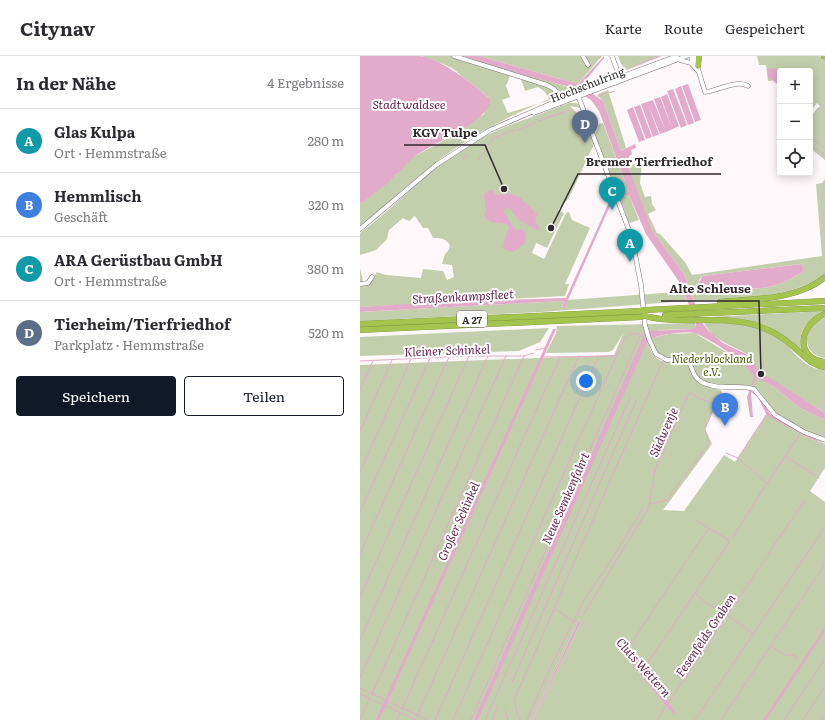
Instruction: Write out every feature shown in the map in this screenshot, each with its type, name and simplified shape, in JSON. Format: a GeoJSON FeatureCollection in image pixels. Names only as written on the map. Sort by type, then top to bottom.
{"type":"FeatureCollection","features":[{"type":"Feature","properties":{"kind":"highway"},"geometry":{"type":"LineString","coordinates":[[697,68],[699,56]]}},
{"type":"Feature","properties":{"kind":"highway"},"geometry":{"type":"LineString","coordinates":[[703,305],[794,292],[825,277]]}},
{"type":"Feature","properties":{"kind":"highway"},"geometry":{"type":"LineString","coordinates":[[703,305],[825,301]]}},
{"type":"Feature","properties":{"kind":"highway","name":"A 27"},"geometry":{"type":"LineString","coordinates":[[360,330],[644,315],[689,306],[703,305]]}},
{"type":"Feature","properties":{"kind":"highway"},"geometry":{"type":"LineString","coordinates":[[684,317],[708,313],[825,308]]}},
{"type":"Feature","properties":{"kind":"highway"},"geometry":{"type":"LineString","coordinates":[[825,314],[808,325],[803,338],[810,356],[815,360],[825,362]]}},
{"type":"Feature","properties":{"kind":"highway"},"geometry":{"type":"LineString","coordinates":[[644,315],[739,322],[764,328],[785,339],[811,363],[825,367]]}},
{"type":"Feature","properties":{"kind":"highway","name":"A 27"},"geometry":{"type":"LineString","coordinates":[[360,324],[644,315]]}},
{"type":"Feature","properties":{"kind":"street"},"geometry":{"type":"LineString","coordinates":[[454,56],[547,85],[554,89],[561,99]]}},
{"type":"Feature","properties":{"kind":"street"},"geometry":{"type":"LineString","coordinates":[[583,56],[588,65]]}},
{"type":"Feature","properties":{"kind":"street"},"geometry":{"type":"LineString","coordinates":[[612,56],[620,79]]}},
{"type":"Feature","properties":{"kind":"street","name":"Hochschulring"},"geometry":{"type":"LineString","coordinates":[[360,230],[424,175],[454,152],[490,130],[561,99],[591,92],[620,79],[676,58],[687,56]]}},
{"type":"Feature","properties":{"kind":"street"},"geometry":{"type":"LineString","coordinates":[[691,56],[697,68]]}},
{"type":"Feature","properties":{"kind":"street"},"geometry":{"type":"LineString","coordinates":[[694,56],[705,92],[737,84],[748,86]]}},
{"type":"Feature","properties":{"kind":"street"},"geometry":{"type":"LineString","coordinates":[[676,58],[688,61],[697,68]]}},
{"type":"Feature","properties":{"kind":"street","name":"Hochschulring"},"geometry":{"type":"LineString","coordinates":[[516,118],[579,94],[586,89],[620,79]]}},
{"type":"Feature","properties":{"kind":"street"},"geometry":{"type":"LineString","coordinates":[[579,94],[632,238],[646,332],[658,357],[666,360],[679,358],[690,362],[696,377],[708,385],[720,388],[751,389],[775,415],[804,432],[825,440]]}},
{"type":"Feature","properties":{"kind":"street"},"geometry":{"type":"LineString","coordinates":[[360,284],[368,283],[372,277]]}},
{"type":"Feature","properties":{"kind":"green space"},"geometry":{"type":"Polygon","coordinates":[[[421,56],[463,56],[575,89],[549,99],[544,91],[538,87],[525,91],[521,79],[510,76],[506,86],[510,97],[502,100],[508,113],[539,103],[497,123],[453,150],[417,177],[360,227],[360,204],[396,175],[413,157],[452,136],[484,114],[490,99],[456,71],[444,64],[421,56]]]}},
{"type":"Feature","properties":{"kind":"green space"},"geometry":{"type":"Polygon","coordinates":[[[479,56],[602,56],[578,84],[479,56]]]}},
{"type":"Feature","properties":{"kind":"green space"},"geometry":{"type":"Polygon","coordinates":[[[618,56],[662,56],[627,70],[621,64],[618,56]]]}},
{"type":"Feature","properties":{"kind":"green space"},"geometry":{"type":"Polygon","coordinates":[[[757,56],[819,56],[825,58],[825,160],[813,150],[813,114],[820,106],[817,103],[813,108],[813,68],[777,68],[777,72],[771,80],[777,85],[772,81],[768,81],[766,65],[759,65],[757,56]]]}},
{"type":"Feature","properties":{"kind":"green space"},"geometry":{"type":"Polygon","coordinates":[[[608,90],[626,148],[621,151],[603,101],[598,96],[598,94],[608,90]]]}},
{"type":"Feature","properties":{"kind":"green space"},"geometry":{"type":"Polygon","coordinates":[[[569,103],[579,104],[580,108],[570,106],[582,118],[595,142],[569,198],[558,210],[564,213],[547,248],[536,243],[532,253],[544,259],[566,213],[569,212],[572,220],[590,228],[565,284],[569,284],[565,296],[360,307],[360,268],[363,282],[372,279],[377,272],[386,275],[421,278],[423,269],[443,271],[447,280],[454,277],[452,265],[442,264],[445,254],[450,246],[447,241],[439,238],[433,238],[428,228],[423,228],[415,216],[409,221],[403,218],[389,230],[387,239],[376,250],[360,255],[360,233],[437,167],[465,147],[503,128],[569,103]]]}},
{"type":"Feature","properties":{"kind":"green space"},"geometry":{"type":"Polygon","coordinates":[[[603,123],[629,193],[618,194],[595,135],[599,124],[603,123]]]}},
{"type":"Feature","properties":{"kind":"green space"},"geometry":{"type":"Polygon","coordinates":[[[628,162],[631,162],[632,165],[642,162],[640,183],[645,197],[651,196],[652,204],[656,210],[648,214],[657,233],[660,234],[685,262],[692,275],[822,256],[816,184],[822,183],[825,179],[825,274],[811,283],[779,293],[745,298],[694,301],[684,274],[652,230],[631,178],[628,162]],[[802,264],[702,276],[699,280],[701,286],[715,285],[739,288],[758,288],[773,286],[804,271],[802,264]]]}},
{"type":"Feature","properties":{"kind":"green space"},"geometry":{"type":"Polygon","coordinates":[[[629,195],[639,220],[629,223],[619,196],[629,195]]]}},
{"type":"Feature","properties":{"kind":"green space"},"geometry":{"type":"Polygon","coordinates":[[[682,286],[687,301],[541,312],[360,321],[360,312],[563,301],[562,307],[565,307],[568,300],[676,292],[682,286]]]}},
{"type":"Feature","properties":{"kind":"green space"},"geometry":{"type":"Polygon","coordinates":[[[825,311],[813,318],[804,328],[801,346],[804,353],[781,334],[765,325],[746,320],[708,317],[825,311]]]}},
{"type":"Feature","properties":{"kind":"green space"},"geometry":{"type":"Polygon","coordinates":[[[825,318],[825,358],[817,356],[811,351],[808,346],[807,339],[808,333],[812,326],[817,321],[825,318]]]}},
{"type":"Feature","properties":{"kind":"green space"},"geometry":{"type":"Polygon","coordinates":[[[695,323],[696,326],[692,329],[662,330],[645,333],[652,352],[657,359],[666,362],[679,360],[683,361],[688,364],[694,378],[697,381],[721,390],[722,394],[705,429],[712,444],[663,510],[684,511],[724,455],[735,462],[766,415],[811,439],[825,444],[825,468],[810,491],[825,502],[825,720],[533,720],[581,622],[579,620],[532,720],[360,720],[360,365],[614,355],[624,332],[613,350],[609,352],[546,353],[556,333],[557,326],[695,323]]]}},
{"type":"Feature","properties":{"kind":"green space"},"geometry":{"type":"Polygon","coordinates":[[[704,323],[743,325],[762,329],[779,338],[804,362],[815,368],[825,369],[825,413],[768,378],[758,370],[745,353],[717,338],[704,323]]]}},
{"type":"Feature","properties":{"kind":"green space"},"geometry":{"type":"Polygon","coordinates":[[[549,328],[540,342],[519,351],[360,356],[360,337],[549,328]]]}},
{"type":"Feature","properties":{"kind":"green space","name":"Niederblockland e.V."},"geometry":{"type":"Polygon","coordinates":[[[695,333],[738,359],[746,365],[755,376],[773,386],[800,408],[825,420],[825,439],[806,431],[775,413],[762,394],[756,389],[750,387],[711,385],[697,376],[690,359],[682,356],[663,358],[654,350],[650,338],[669,334],[695,333]]]}},
{"type":"Feature","properties":{"kind":"water","name":"Stadtwaldsee"},"geometry":{"type":"Polygon","coordinates":[[[360,56],[419,56],[428,58],[457,73],[490,99],[488,108],[481,116],[458,132],[421,152],[387,183],[360,204],[360,56]]]}},
{"type":"Feature","properties":{"kind":"water"},"geometry":{"type":"Polygon","coordinates":[[[463,56],[479,56],[578,84],[604,56],[604,58],[581,86],[603,101],[621,151],[635,144],[636,148],[631,150],[632,154],[629,156],[628,166],[652,230],[684,274],[701,321],[708,330],[723,343],[746,354],[759,371],[825,413],[825,420],[800,408],[773,386],[756,378],[751,390],[759,397],[770,414],[825,444],[811,439],[767,416],[758,397],[751,392],[753,417],[750,417],[747,397],[754,376],[743,364],[728,352],[693,333],[658,336],[648,340],[478,720],[474,720],[645,333],[648,331],[692,329],[696,326],[696,322],[680,283],[646,234],[629,195],[620,196],[613,199],[565,307],[562,308],[563,301],[360,312],[360,307],[435,302],[566,298],[611,198],[629,192],[599,111],[591,100],[570,87],[524,75],[463,56]]]}},
{"type":"Feature","properties":{"kind":"water"},"geometry":{"type":"Polygon","coordinates":[[[767,69],[777,69],[777,84],[768,77],[767,69]]]}},
{"type":"Feature","properties":{"kind":"water"},"geometry":{"type":"Polygon","coordinates":[[[688,84],[701,120],[695,122],[682,86],[688,84]]]}},
{"type":"Feature","properties":{"kind":"water"},"geometry":{"type":"Polygon","coordinates":[[[681,86],[694,123],[688,125],[675,89],[681,86]]]}},
{"type":"Feature","properties":{"kind":"water"},"geometry":{"type":"Polygon","coordinates":[[[673,89],[687,125],[681,128],[667,91],[673,89]]]}},
{"type":"Feature","properties":{"kind":"water"},"geometry":{"type":"Polygon","coordinates":[[[667,94],[679,126],[666,132],[654,99],[660,97],[672,128],[661,97],[667,94]]]}},
{"type":"Feature","properties":{"kind":"water"},"geometry":{"type":"Polygon","coordinates":[[[653,100],[666,132],[660,134],[647,102],[653,100]]]}},
{"type":"Feature","properties":{"kind":"water"},"geometry":{"type":"Polygon","coordinates":[[[647,102],[659,134],[653,137],[641,104],[647,102]]]}},
{"type":"Feature","properties":{"kind":"water"},"geometry":{"type":"Polygon","coordinates":[[[640,105],[652,137],[646,139],[634,107],[640,105]]]}},
{"type":"Feature","properties":{"kind":"water"},"geometry":{"type":"Polygon","coordinates":[[[633,107],[645,140],[639,142],[627,110],[633,107]]]}},
{"type":"Feature","properties":{"kind":"water"},"geometry":{"type":"Polygon","coordinates":[[[492,189],[496,195],[508,194],[518,196],[537,214],[535,222],[540,229],[537,230],[520,221],[508,207],[503,210],[513,227],[517,230],[522,229],[526,233],[525,243],[513,252],[504,249],[503,246],[509,226],[503,223],[490,221],[484,216],[486,212],[484,194],[492,189]]]}},
{"type":"Feature","properties":{"kind":"water"},"geometry":{"type":"Polygon","coordinates":[[[802,264],[804,271],[773,286],[739,288],[715,285],[701,286],[699,284],[702,276],[802,264]]]}},
{"type":"Feature","properties":{"kind":"water"},"geometry":{"type":"Polygon","coordinates":[[[553,329],[556,329],[385,707],[379,720],[376,720],[553,329]]]}},
{"type":"Feature","properties":{"kind":"water"},"geometry":{"type":"Polygon","coordinates":[[[579,620],[581,622],[532,720],[579,620]]]}},
{"type":"Feature","properties":{"kind":"water"},"geometry":{"type":"Polygon","coordinates":[[[825,627],[825,631],[766,720],[763,720],[825,627]]]}},
{"type":"Feature","properties":{"kind":"water"},"geometry":{"type":"Polygon","coordinates":[[[629,657],[676,712],[675,714],[668,708],[627,658],[629,657]]]}},
{"type":"Feature","properties":{"kind":"waterway"},"geometry":{"type":"LineString","coordinates":[[633,66],[660,56]]}},
{"type":"Feature","properties":{"kind":"waterway"},"geometry":{"type":"LineString","coordinates":[[598,96],[615,91]]}},
{"type":"Feature","properties":{"kind":"waterway"},"geometry":{"type":"LineString","coordinates":[[813,115],[818,108]]}},
{"type":"Feature","properties":{"kind":"waterway"},"geometry":{"type":"LineString","coordinates":[[538,121],[569,110]]}},
{"type":"Feature","properties":{"kind":"waterway"},"geometry":{"type":"LineString","coordinates":[[572,110],[578,114],[585,129]]}},
{"type":"Feature","properties":{"kind":"waterway"},"geometry":{"type":"LineString","coordinates":[[517,130],[535,123]]}},
{"type":"Feature","properties":{"kind":"waterway"},"geometry":{"type":"LineString","coordinates":[[478,161],[493,138],[514,130]]}},
{"type":"Feature","properties":{"kind":"waterway"},"geometry":{"type":"LineString","coordinates":[[813,139],[823,147]]}},
{"type":"Feature","properties":{"kind":"waterway"},"geometry":{"type":"LineString","coordinates":[[813,146],[825,156]]}},
{"type":"Feature","properties":{"kind":"waterway"},"geometry":{"type":"LineString","coordinates":[[461,161],[468,155]]}},
{"type":"Feature","properties":{"kind":"waterway","name":"Neue Semkenfahrt"},"geometry":{"type":"LineString","coordinates":[[453,720],[624,339],[629,334],[641,334],[471,720]]}},
{"type":"Feature","properties":{"kind":"waterway","name":"Kleiner Schinkel"},"geometry":{"type":"LineString","coordinates":[[536,350],[545,348]]}},
{"type":"Feature","properties":{"kind":"waterway","name":"Kleiner Schinkel"},"geometry":{"type":"LineString","coordinates":[[360,361],[469,356],[524,356],[533,353]]}},
{"type":"Feature","properties":{"kind":"waterway"},"geometry":{"type":"LineString","coordinates":[[360,597],[469,356]]}},
{"type":"Feature","properties":{"kind":"waterway"},"geometry":{"type":"LineString","coordinates":[[360,640],[488,356]]}},
{"type":"Feature","properties":{"kind":"waterway"},"geometry":{"type":"LineString","coordinates":[[360,678],[506,356]]}},
{"type":"Feature","properties":{"kind":"waterway","name":"Großer Schinkel"},"geometry":{"type":"LineString","coordinates":[[372,694],[524,356]]}},
{"type":"Feature","properties":{"kind":"waterway"},"geometry":{"type":"LineString","coordinates":[[417,716],[579,356]]}},
{"type":"Feature","properties":{"kind":"waterway"},"geometry":{"type":"LineString","coordinates":[[543,357],[616,356]]}},
{"type":"Feature","properties":{"kind":"waterway"},"geometry":{"type":"LineString","coordinates":[[360,554],[449,357]]}},
{"type":"Feature","properties":{"kind":"waterway"},"geometry":{"type":"LineString","coordinates":[[402,709],[560,357]]}},
{"type":"Feature","properties":{"kind":"waterway"},"geometry":{"type":"LineString","coordinates":[[435,720],[598,357]]}},
{"type":"Feature","properties":{"kind":"waterway"},"geometry":{"type":"LineString","coordinates":[[360,512],[430,358]]}},
{"type":"Feature","properties":{"kind":"waterway"},"geometry":{"type":"LineString","coordinates":[[360,472],[411,359]]}},
{"type":"Feature","properties":{"kind":"waterway"},"geometry":{"type":"LineString","coordinates":[[360,431],[392,360]]}},
{"type":"Feature","properties":{"kind":"waterway"},"geometry":{"type":"LineString","coordinates":[[360,390],[373,361]]}},
{"type":"Feature","properties":{"kind":"waterway"},"geometry":{"type":"LineString","coordinates":[[573,621],[554,608],[663,361]]}},
{"type":"Feature","properties":{"kind":"waterway","name":"Südwenje"},"geometry":{"type":"LineString","coordinates":[[649,506],[655,470],[688,395],[691,393],[698,398],[715,404],[705,429],[709,443],[667,500],[650,504]]}},
{"type":"Feature","properties":{"kind":"waterway"},"geometry":{"type":"LineString","coordinates":[[485,720],[630,398]]}},
{"type":"Feature","properties":{"kind":"waterway"},"geometry":{"type":"LineString","coordinates":[[512,682],[636,401]]}},
{"type":"Feature","properties":{"kind":"waterway"},"geometry":{"type":"LineString","coordinates":[[738,458],[767,414]]}},
{"type":"Feature","properties":{"kind":"waterway"},"geometry":{"type":"LineString","coordinates":[[726,453],[738,458],[767,484],[800,434]]}},
{"type":"Feature","properties":{"kind":"waterway"},"geometry":{"type":"LineString","coordinates":[[786,457],[819,478]]}},
{"type":"Feature","properties":{"kind":"waterway"},"geometry":{"type":"LineString","coordinates":[[733,537],[765,486]]}},
{"type":"Feature","properties":{"kind":"waterway","name":"Fesenfelds Graben"},"geometry":{"type":"LineString","coordinates":[[768,554],[805,500]]}},
{"type":"Feature","properties":{"kind":"waterway"},"geometry":{"type":"LineString","coordinates":[[527,720],[549,670],[583,602],[643,508]]}},
{"type":"Feature","properties":{"kind":"waterway","name":"Südwenje"},"geometry":{"type":"LineString","coordinates":[[583,615],[648,509]]}},
{"type":"Feature","properties":{"kind":"waterway","name":"Cluts Wettern"},"geometry":{"type":"LineString","coordinates":[[641,673],[730,541],[697,521]]}},
{"type":"Feature","properties":{"kind":"waterway"},"geometry":{"type":"LineString","coordinates":[[695,720],[825,527]]}},
{"type":"Feature","properties":{"kind":"waterway","name":"Cluts Wettern"},"geometry":{"type":"LineString","coordinates":[[625,652],[708,529]]}},
{"type":"Feature","properties":{"kind":"waterway","name":"Fesenfelds Graben"},"geometry":{"type":"LineString","coordinates":[[668,703],[766,558]]}},
{"type":"Feature","properties":{"kind":"waterway"},"geometry":{"type":"LineString","coordinates":[[721,720],[825,564]]}},
{"type":"Feature","properties":{"kind":"waterway"},"geometry":{"type":"LineString","coordinates":[[696,594],[707,604],[721,610],[752,633]]}},
{"type":"Feature","properties":{"kind":"waterway"},"geometry":{"type":"LineString","coordinates":[[520,720],[516,710],[515,698],[554,609]]}},
{"type":"Feature","properties":{"kind":"waterway"},"geometry":{"type":"LineString","coordinates":[[771,646],[784,655],[794,655],[798,658]]}},
{"type":"Feature","properties":{"kind":"waterway"},"geometry":{"type":"LineString","coordinates":[[784,720],[825,659]]}},
{"type":"Feature","properties":{"kind":"waterway"},"geometry":{"type":"LineString","coordinates":[[803,720],[825,686]]}},
{"type":"Feature","properties":{"kind":"waterway"},"geometry":{"type":"LineString","coordinates":[[360,688],[427,720]]}},
{"type":"Feature","properties":{"kind":"waterway"},"geometry":{"type":"LineString","coordinates":[[360,694],[383,705]]}},
{"type":"Feature","properties":{"kind":"waterway"},"geometry":{"type":"LineString","coordinates":[[360,719],[369,700]]}},
{"type":"Feature","properties":{"kind":"waterway"},"geometry":{"type":"LineString","coordinates":[[386,706],[416,720]]}},
{"type":"Feature","properties":{"kind":"waterway","name":"Fesenfelds Graben"},"geometry":{"type":"LineString","coordinates":[[657,720],[666,706]]}},
{"type":"Feature","properties":{"kind":"waterway"},"geometry":{"type":"LineString","coordinates":[[492,720],[497,708]]}},
{"type":"Feature","properties":{"kind":"waterway"},"geometry":{"type":"LineString","coordinates":[[505,711],[508,720]]}},
{"type":"Feature","properties":{"kind":"waterway"},"geometry":{"type":"LineString","coordinates":[[397,720],[400,713]]}},
{"type":"Feature","properties":{"kind":"waterway"},"geometry":{"type":"LineString","coordinates":[[821,720],[825,715]]}},
{"type":"Feature","properties":{"kind":"place","name":"Tierheim/Tierfriedhof"},"geometry":{"type":"Point","coordinates":[585,143]}},
{"type":"Feature","properties":{"kind":"place","name":"KGV Tulpe"},"geometry":{"type":"Point","coordinates":[504,189]}},
{"type":"Feature","properties":{"kind":"place","name":"ARA Gerüstbau GmbH"},"geometry":{"type":"Point","coordinates":[612,210]}},
{"type":"Feature","properties":{"kind":"place","name":"Bremer Tierfriedhof"},"geometry":{"type":"Point","coordinates":[551,228]}},
{"type":"Feature","properties":{"kind":"place","name":"Glas Kulpa"},"geometry":{"type":"Point","coordinates":[630,262]}},
{"type":"Feature","properties":{"kind":"place","name":"Alte Schleuse"},"geometry":{"type":"Point","coordinates":[761,374]}},
{"type":"Feature","properties":{"kind":"place","name":"Hemmlisch"},"geometry":{"type":"Point","coordinates":[725,426]}},
{"type":"Feature","properties":{"kind":"water label","name":"Straßenkampsfleet"},"geometry":{"type":"Point","coordinates":[463,296]}}]}
